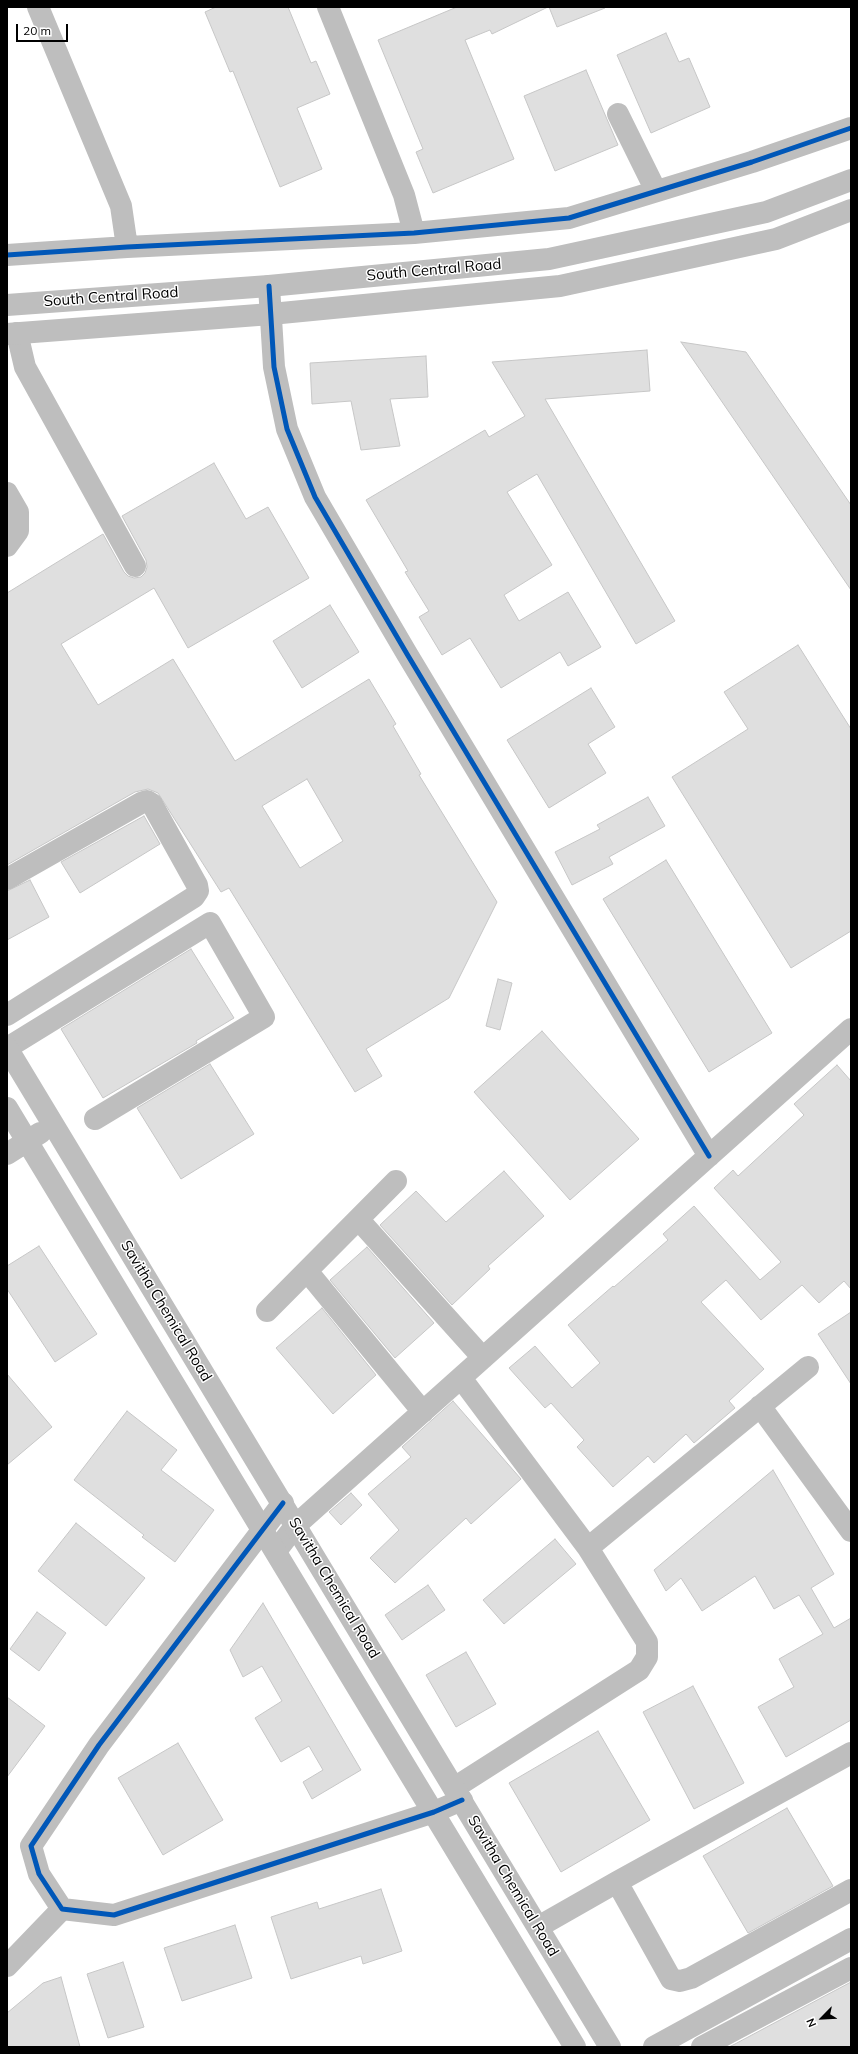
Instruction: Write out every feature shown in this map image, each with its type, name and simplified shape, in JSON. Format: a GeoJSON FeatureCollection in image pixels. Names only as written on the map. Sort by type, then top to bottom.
{"type":"FeatureCollection","features":[{"type":"Feature","properties":{"kind":"street"},"geometry":{"type":"LineString","coordinates":[[38,7],[121,206],[127,247]]}},
{"type":"Feature","properties":{"kind":"street"},"geometry":{"type":"LineString","coordinates":[[328,7],[404,195],[414,234]]}},
{"type":"Feature","properties":{"kind":"street"},"geometry":{"type":"LineString","coordinates":[[618,114],[656,191]]}},
{"type":"Feature","properties":{"kind":"street"},"geometry":{"type":"LineString","coordinates":[[7,255],[127,247],[414,234],[570,218],[752,162],[851,128]]}},
{"type":"Feature","properties":{"kind":"street","name":"South Central Road"},"geometry":{"type":"LineString","coordinates":[[7,305],[269,286],[549,259],[766,212],[851,180]]}},
{"type":"Feature","properties":{"kind":"street","name":"South Central Road"},"geometry":{"type":"LineString","coordinates":[[12,333],[271,314],[560,286],[776,239],[851,210]]}},
{"type":"Feature","properties":{"kind":"street"},"geometry":{"type":"LineString","coordinates":[[269,286],[274,368],[287,429],[315,497],[407,654],[709,1156]]}},
{"type":"Feature","properties":{"kind":"street"},"geometry":{"type":"LineString","coordinates":[[12,333],[25,367],[135,566]]}},
{"type":"Feature","properties":{"kind":"street"},"geometry":{"type":"LineString","coordinates":[[7,493],[18,512],[18,531],[7,546]]}},
{"type":"Feature","properties":{"kind":"street"},"geometry":{"type":"LineString","coordinates":[[7,879],[140,803],[147,801],[152,804],[197,885],[198,892],[194,897],[7,1015]]}},
{"type":"Feature","properties":{"kind":"street"},"geometry":{"type":"LineString","coordinates":[[7,1048],[210,923],[264,1017],[95,1119]]}},
{"type":"Feature","properties":{"kind":"street"},"geometry":{"type":"LineString","coordinates":[[276,1551],[296,1525],[851,1029]]}},
{"type":"Feature","properties":{"kind":"street","name":"Savitha Chemical Road"},"geometry":{"type":"LineString","coordinates":[[7,1048],[610,2047]]}},
{"type":"Feature","properties":{"kind":"street","name":"Savitha Chemical Road"},"geometry":{"type":"LineString","coordinates":[[7,1108],[575,2047]]}},
{"type":"Feature","properties":{"kind":"street"},"geometry":{"type":"LineString","coordinates":[[7,1154],[54,1125]]}},
{"type":"Feature","properties":{"kind":"street"},"geometry":{"type":"LineString","coordinates":[[268,1311],[359,1220],[396,1180]]}},
{"type":"Feature","properties":{"kind":"street"},"geometry":{"type":"LineString","coordinates":[[359,1220],[483,1358]]}},
{"type":"Feature","properties":{"kind":"street"},"geometry":{"type":"LineString","coordinates":[[307,1271],[422,1412]]}},
{"type":"Feature","properties":{"kind":"street"},"geometry":{"type":"LineString","coordinates":[[588,1548],[808,1367]]}},
{"type":"Feature","properties":{"kind":"street"},"geometry":{"type":"LineString","coordinates":[[283,1503],[99,1745],[31,1846],[39,1874],[62,1909],[114,1916],[434,1812],[639,1670],[647,1658],[647,1642],[588,1548],[461,1378]]}},
{"type":"Feature","properties":{"kind":"street"},"geometry":{"type":"LineString","coordinates":[[760,1406],[851,1531]]}},
{"type":"Feature","properties":{"kind":"street"},"geometry":{"type":"LineString","coordinates":[[538,1927],[616,1882],[851,1753]]}},
{"type":"Feature","properties":{"kind":"street"},"geometry":{"type":"LineString","coordinates":[[616,1882],[672,1979],[680,1981],[691,1978],[851,1890]]}},
{"type":"Feature","properties":{"kind":"street"},"geometry":{"type":"LineString","coordinates":[[7,1966],[62,1909]]}},
{"type":"Feature","properties":{"kind":"street"},"geometry":{"type":"LineString","coordinates":[[654,2047],[851,1939]]}},
{"type":"Feature","properties":{"kind":"street"},"geometry":{"type":"LineString","coordinates":[[702,2047],[851,1968]]}},
{"type":"Feature","properties":{"kind":"building"},"geometry":{"type":"Polygon","coordinates":[[[216,7],[288,7],[311,63],[316,61],[330,94],[297,108],[322,169],[280,187],[233,71],[230,72],[205,12],[216,7]]]}},
{"type":"Feature","properties":{"kind":"building"},"geometry":{"type":"Polygon","coordinates":[[[457,7],[548,7],[492,34],[490,30],[465,40],[514,159],[433,193],[416,152],[423,149],[378,40],[457,7]]]}},
{"type":"Feature","properties":{"kind":"building"},"geometry":{"type":"Polygon","coordinates":[[[549,7],[605,7],[605,8],[557,27],[549,7]]]}},
{"type":"Feature","properties":{"kind":"building"},"geometry":{"type":"Polygon","coordinates":[[[666,33],[679,62],[689,58],[710,107],[651,133],[617,55],[666,33]]]}},
{"type":"Feature","properties":{"kind":"building"},"geometry":{"type":"Polygon","coordinates":[[[586,70],[618,145],[555,171],[524,96],[586,70]]]}},
{"type":"Feature","properties":{"kind":"building"},"geometry":{"type":"Polygon","coordinates":[[[681,342],[746,352],[851,505],[851,590],[681,342]]]}},
{"type":"Feature","properties":{"kind":"building"},"geometry":{"type":"Polygon","coordinates":[[[647,350],[650,391],[545,399],[675,621],[636,644],[537,474],[507,492],[552,565],[504,595],[519,621],[568,592],[601,647],[568,666],[560,652],[501,688],[470,638],[442,655],[419,617],[429,611],[405,572],[408,571],[366,500],[485,430],[489,437],[525,416],[492,362],[647,350]]]}},
{"type":"Feature","properties":{"kind":"building"},"geometry":{"type":"Polygon","coordinates":[[[426,356],[428,397],[390,399],[400,446],[361,450],[351,401],[312,404],[310,363],[426,356]]]}},
{"type":"Feature","properties":{"kind":"building"},"geometry":{"type":"Polygon","coordinates":[[[214,463],[246,519],[268,507],[309,578],[188,648],[154,588],[61,644],[98,705],[173,659],[235,761],[369,679],[396,724],[393,726],[421,774],[419,775],[497,902],[449,998],[366,1049],[382,1076],[355,1092],[229,888],[221,892],[158,793],[148,789],[135,792],[7,865],[7,593],[103,534],[124,572],[128,576],[134,578],[141,577],[145,573],[147,567],[146,560],[122,516],[214,463]],[[307,779],[262,806],[300,868],[343,841],[307,779]]]}},
{"type":"Feature","properties":{"kind":"building"},"geometry":{"type":"Polygon","coordinates":[[[330,605],[359,652],[302,688],[273,641],[330,605]]]}},
{"type":"Feature","properties":{"kind":"building"},"geometry":{"type":"Polygon","coordinates":[[[798,645],[851,729],[851,931],[791,968],[672,777],[748,729],[724,692],[798,645]]]}},
{"type":"Feature","properties":{"kind":"building"},"geometry":{"type":"Polygon","coordinates":[[[591,688],[615,727],[588,744],[606,773],[549,808],[507,740],[591,688]]]}},
{"type":"Feature","properties":{"kind":"building"},"geometry":{"type":"Polygon","coordinates":[[[648,797],[665,826],[609,857],[613,864],[572,885],[555,852],[600,829],[597,825],[648,797]]]}},
{"type":"Feature","properties":{"kind":"building"},"geometry":{"type":"Polygon","coordinates":[[[144,816],[160,844],[80,893],[61,862],[144,816]]]}},
{"type":"Feature","properties":{"kind":"building"},"geometry":{"type":"Polygon","coordinates":[[[666,860],[772,1033],[709,1072],[603,899],[666,860]]]}},
{"type":"Feature","properties":{"kind":"building"},"geometry":{"type":"Polygon","coordinates":[[[30,880],[49,917],[7,940],[7,891],[30,880]]]}},
{"type":"Feature","properties":{"kind":"building"},"geometry":{"type":"Polygon","coordinates":[[[191,949],[234,1018],[196,1041],[197,1043],[103,1098],[61,1029],[191,949]]]}},
{"type":"Feature","properties":{"kind":"building"},"geometry":{"type":"Polygon","coordinates":[[[498,979],[512,983],[500,1030],[486,1026],[498,979]]]}},
{"type":"Feature","properties":{"kind":"building"},"geometry":{"type":"Polygon","coordinates":[[[542,1031],[639,1139],[570,1200],[474,1092],[542,1031]]]}},
{"type":"Feature","properties":{"kind":"building"},"geometry":{"type":"Polygon","coordinates":[[[210,1064],[254,1134],[181,1179],[137,1108],[210,1064]]]}},
{"type":"Feature","properties":{"kind":"building"},"geometry":{"type":"Polygon","coordinates":[[[837,1065],[851,1081],[851,1289],[844,1281],[819,1303],[802,1285],[761,1320],[726,1280],[701,1302],[764,1369],[729,1401],[735,1408],[694,1443],[686,1434],[654,1463],[648,1456],[613,1487],[577,1447],[584,1440],[551,1403],[545,1408],[509,1368],[535,1346],[572,1388],[600,1363],[568,1325],[668,1240],[663,1234],[694,1206],[760,1280],[781,1262],[714,1188],[733,1170],[738,1176],[804,1115],[794,1104],[837,1065]]]}},
{"type":"Feature","properties":{"kind":"building"},"geometry":{"type":"Polygon","coordinates":[[[504,1171],[544,1216],[488,1266],[490,1269],[452,1305],[380,1225],[416,1191],[446,1222],[504,1171]]]}},
{"type":"Feature","properties":{"kind":"building"},"geometry":{"type":"Polygon","coordinates":[[[39,1246],[97,1334],[55,1362],[7,1289],[7,1266],[39,1246]]]}},
{"type":"Feature","properties":{"kind":"building"},"geometry":{"type":"Polygon","coordinates":[[[367,1247],[434,1323],[395,1358],[330,1280],[367,1247]]]}},
{"type":"Feature","properties":{"kind":"building"},"geometry":{"type":"Polygon","coordinates":[[[322,1308],[376,1375],[333,1414],[276,1348],[322,1308]]]}},
{"type":"Feature","properties":{"kind":"building"},"geometry":{"type":"Polygon","coordinates":[[[851,1312],[851,1384],[818,1334],[851,1312]]]}},
{"type":"Feature","properties":{"kind":"building"},"geometry":{"type":"Polygon","coordinates":[[[7,1374],[52,1427],[7,1465],[7,1374]]]}},
{"type":"Feature","properties":{"kind":"building"},"geometry":{"type":"Polygon","coordinates":[[[453,1401],[521,1479],[471,1524],[466,1518],[395,1583],[370,1558],[399,1530],[368,1494],[411,1457],[402,1447],[453,1401]]]}},
{"type":"Feature","properties":{"kind":"building"},"geometry":{"type":"Polygon","coordinates":[[[127,1411],[177,1450],[161,1470],[214,1510],[175,1562],[142,1537],[144,1535],[74,1480],[127,1411]]]}},
{"type":"Feature","properties":{"kind":"building"},"geometry":{"type":"Polygon","coordinates":[[[773,1470],[834,1574],[811,1588],[834,1628],[851,1618],[851,1720],[786,1757],[758,1707],[794,1687],[779,1659],[823,1634],[799,1595],[774,1609],[755,1576],[702,1611],[681,1578],[666,1591],[654,1570],[773,1470]]]}},
{"type":"Feature","properties":{"kind":"building"},"geometry":{"type":"Polygon","coordinates":[[[351,1493],[362,1505],[341,1525],[329,1512],[351,1493]]]}},
{"type":"Feature","properties":{"kind":"building"},"geometry":{"type":"Polygon","coordinates":[[[76,1523],[145,1578],[106,1626],[38,1571],[76,1523]]]}},
{"type":"Feature","properties":{"kind":"building"},"geometry":{"type":"Polygon","coordinates":[[[555,1539],[576,1564],[504,1624],[483,1600],[555,1539]]]}},
{"type":"Feature","properties":{"kind":"building"},"geometry":{"type":"Polygon","coordinates":[[[428,1585],[445,1610],[402,1640],[385,1615],[428,1585]]]}},
{"type":"Feature","properties":{"kind":"building"},"geometry":{"type":"Polygon","coordinates":[[[263,1603],[361,1770],[312,1799],[303,1782],[323,1770],[309,1746],[281,1762],[255,1718],[282,1701],[262,1666],[243,1677],[230,1650],[263,1603]]]}},
{"type":"Feature","properties":{"kind":"building"},"geometry":{"type":"Polygon","coordinates":[[[37,1612],[66,1633],[39,1671],[10,1649],[37,1612]]]}},
{"type":"Feature","properties":{"kind":"building"},"geometry":{"type":"Polygon","coordinates":[[[466,1652],[496,1704],[456,1727],[426,1675],[466,1652]]]}},
{"type":"Feature","properties":{"kind":"building"},"geometry":{"type":"Polygon","coordinates":[[[693,1686],[744,1783],[694,1809],[643,1712],[693,1686]]]}},
{"type":"Feature","properties":{"kind":"building"},"geometry":{"type":"Polygon","coordinates":[[[7,1697],[45,1726],[7,1777],[7,1697]]]}},
{"type":"Feature","properties":{"kind":"building"},"geometry":{"type":"Polygon","coordinates":[[[598,1731],[650,1820],[561,1872],[509,1783],[598,1731]]]}},
{"type":"Feature","properties":{"kind":"building"},"geometry":{"type":"Polygon","coordinates":[[[178,1743],[223,1820],[163,1855],[118,1778],[178,1743]]]}},
{"type":"Feature","properties":{"kind":"building"},"geometry":{"type":"Polygon","coordinates":[[[787,1808],[833,1886],[748,1933],[703,1856],[787,1808]]]}},
{"type":"Feature","properties":{"kind":"building"},"geometry":{"type":"Polygon","coordinates":[[[381,1889],[402,1951],[363,1964],[361,1956],[291,1979],[271,1917],[317,1902],[319,1909],[381,1889]]]}},
{"type":"Feature","properties":{"kind":"building"},"geometry":{"type":"Polygon","coordinates":[[[235,1925],[252,1978],[182,2001],[164,1948],[235,1925]]]}},
{"type":"Feature","properties":{"kind":"building"},"geometry":{"type":"Polygon","coordinates":[[[123,1962],[144,2027],[108,2038],[87,1974],[123,1962]]]}},
{"type":"Feature","properties":{"kind":"building"},"geometry":{"type":"Polygon","coordinates":[[[61,1977],[80,2047],[7,2047],[7,2013],[43,1983],[61,1977]]]}},
{"type":"Feature","properties":{"kind":"building"},"geometry":{"type":"Polygon","coordinates":[[[851,1982],[851,2047],[729,2047],[735,2044],[851,1982]]]}},
{"type":"Feature","properties":{"kind":"cycle path"},"geometry":{"type":"LineString","coordinates":[[7,255],[127,247],[414,233],[569,218],[752,162],[851,128]]}},
{"type":"Feature","properties":{"kind":"cycle path"},"geometry":{"type":"LineString","coordinates":[[269,286],[274,367],[287,429],[315,497],[407,654],[709,1156]]}},
{"type":"Feature","properties":{"kind":"cycle path"},"geometry":{"type":"LineString","coordinates":[[283,1503],[99,1745],[31,1846],[39,1874],[62,1909],[114,1915],[434,1812],[462,1800]]}}]}
